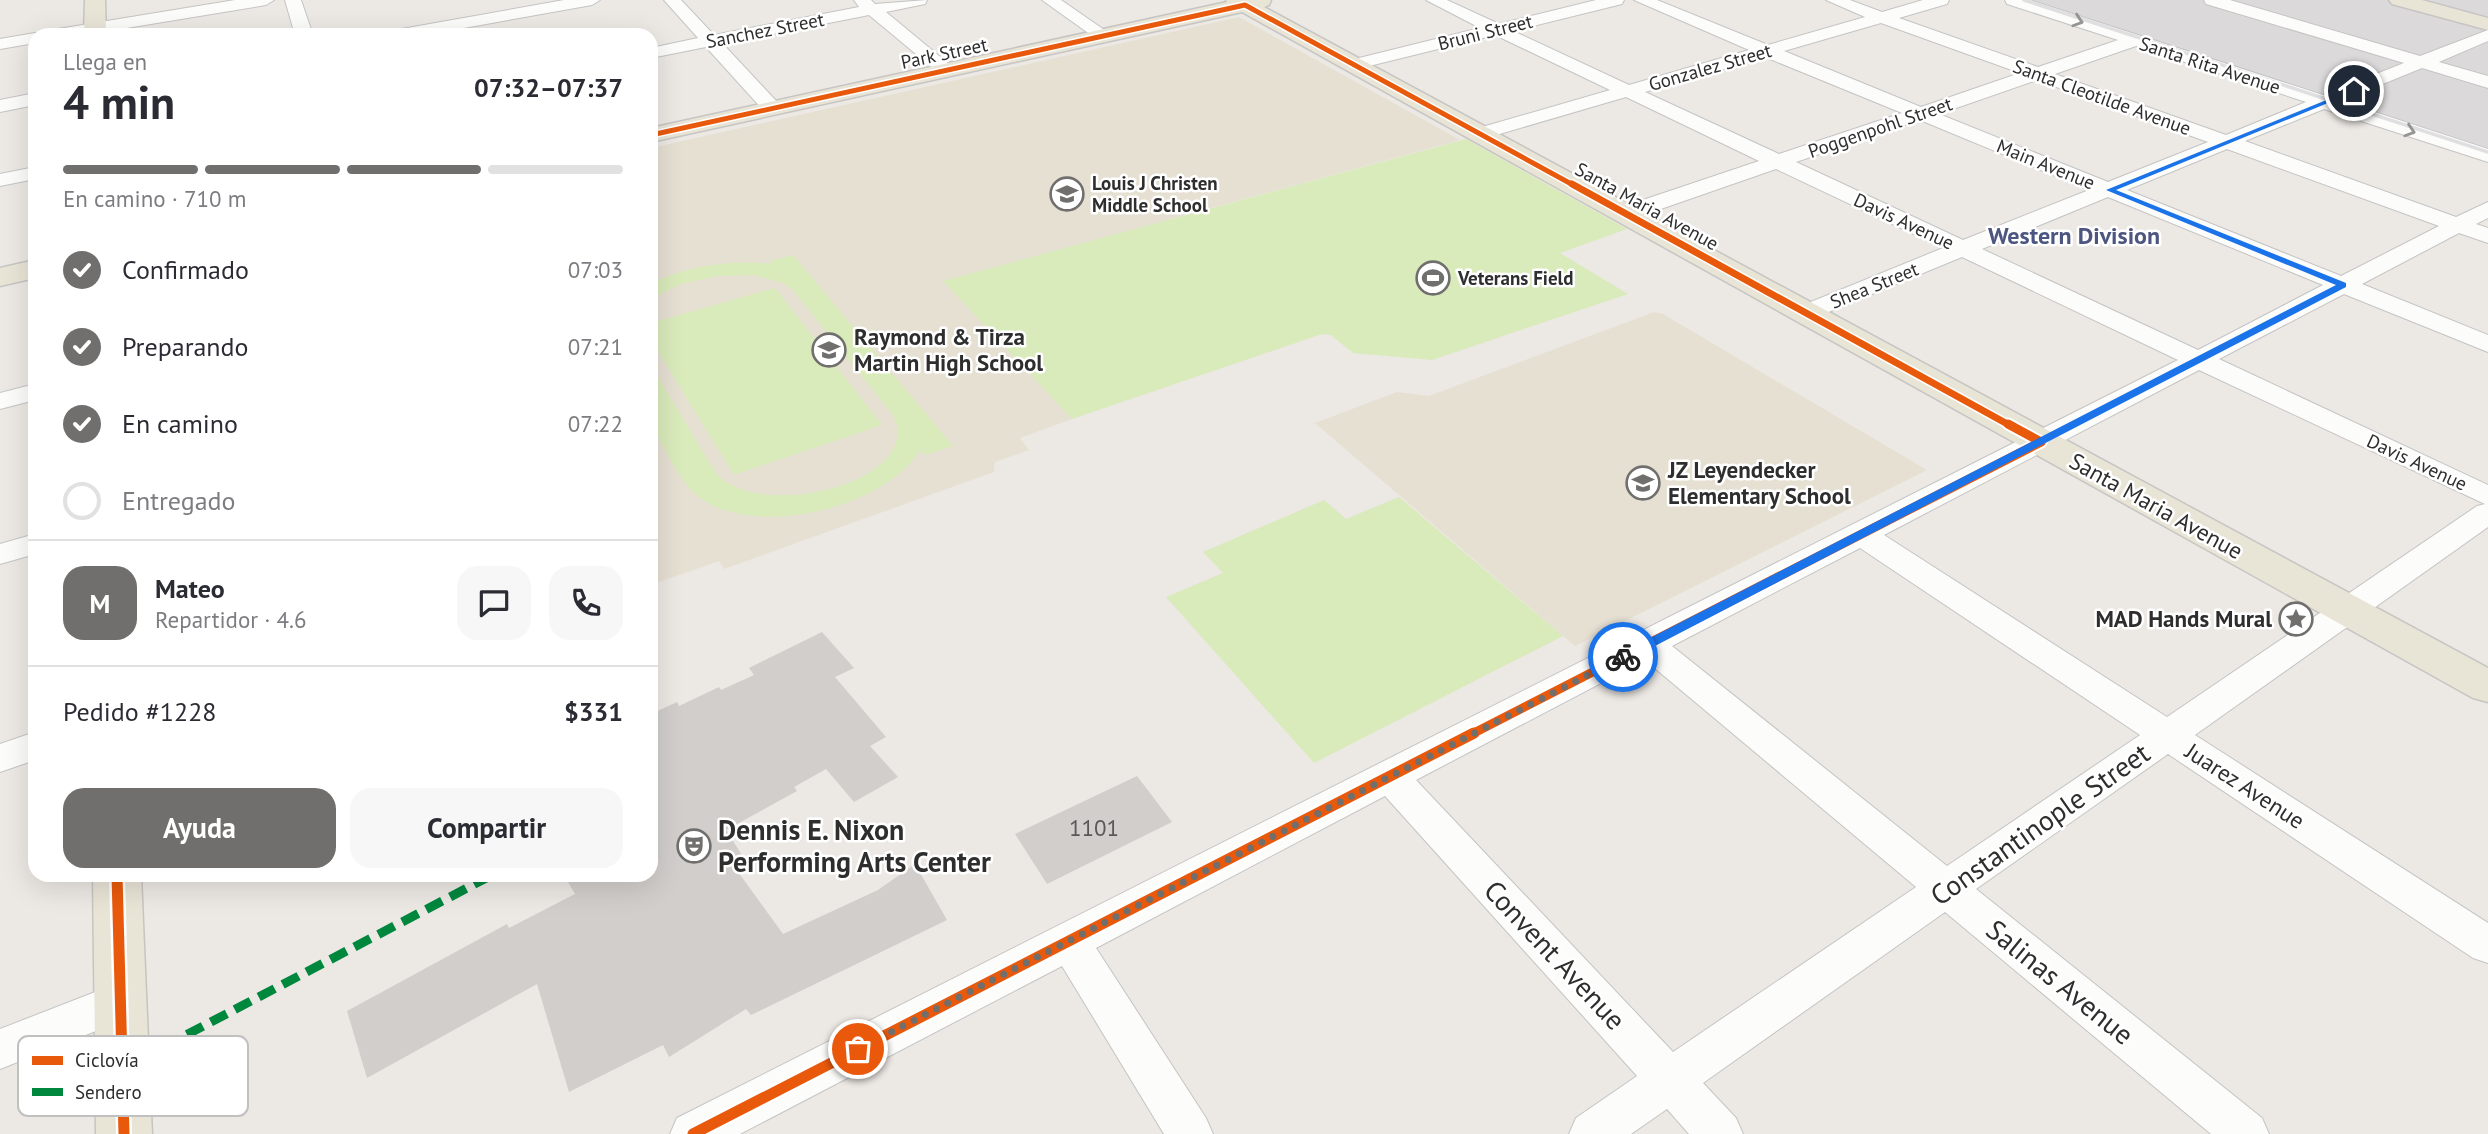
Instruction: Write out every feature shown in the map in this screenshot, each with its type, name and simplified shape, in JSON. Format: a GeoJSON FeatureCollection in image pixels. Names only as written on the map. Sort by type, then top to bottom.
{"type":"FeatureCollection","features":[{"type":"Feature","properties":{"kind":"main road"},"geometry":{"type":"LineString","coordinates":[[95,0],[95,28]]}},
{"type":"Feature","properties":{"kind":"main road"},"geometry":{"type":"LineString","coordinates":[[2399,0],[2488,24]]}},
{"type":"Feature","properties":{"kind":"main road","name":"Park Street"},"geometry":{"type":"LineString","coordinates":[[658,133],[1250,2]]}},
{"type":"Feature","properties":{"kind":"main road","name":"Santa Maria Avenue"},"geometry":{"type":"LineString","coordinates":[[1250,2],[1353,65],[1479,135],[2488,687]]}},
{"type":"Feature","properties":{"kind":"main road"},"geometry":{"type":"LineString","coordinates":[[0,277],[28,271]]}},
{"type":"Feature","properties":{"kind":"main road"},"geometry":{"type":"LineString","coordinates":[[117,882],[122,1036]]}},
{"type":"Feature","properties":{"kind":"main road"},"geometry":{"type":"LineString","coordinates":[[124,1116],[124,1134]]}},
{"type":"Feature","properties":{"kind":"street"},"geometry":{"type":"LineString","coordinates":[[116,28],[267,0]]}},
{"type":"Feature","properties":{"kind":"street"},"geometry":{"type":"LineString","coordinates":[[293,0],[302,28]]}},
{"type":"Feature","properties":{"kind":"street"},"geometry":{"type":"LineString","coordinates":[[481,0],[498,28]]}},
{"type":"Feature","properties":{"kind":"street"},"geometry":{"type":"LineString","coordinates":[[436,28],[592,0]]}},
{"type":"Feature","properties":{"kind":"street"},"geometry":{"type":"LineString","coordinates":[[672,0],[772,108]]}},
{"type":"Feature","properties":{"kind":"street","name":"Sanchez Street"},"geometry":{"type":"LineString","coordinates":[[658,52],[867,5],[919,0]]}},
{"type":"Feature","properties":{"kind":"street"},"geometry":{"type":"LineString","coordinates":[[1050,0],[1104,36]]}},
{"type":"Feature","properties":{"kind":"street","name":"Davis Avenue"},"geometry":{"type":"LineString","coordinates":[[1434,0],[2488,496]]}},
{"type":"Feature","properties":{"kind":"street","name":"Bruni Street"},"geometry":{"type":"LineString","coordinates":[[1353,65],[1616,0]]}},
{"type":"Feature","properties":{"kind":"street","name":"Main Avenue"},"geometry":{"type":"LineString","coordinates":[[1642,0],[2488,344]]}},
{"type":"Feature","properties":{"kind":"street","name":"Santa Cleotilde Avenue"},"geometry":{"type":"LineString","coordinates":[[1834,0],[2488,236]]}},
{"type":"Feature","properties":{"kind":"street","name":"Gonzalez Street"},"geometry":{"type":"LineString","coordinates":[[1479,135],[1941,0]]}},
{"type":"Feature","properties":{"kind":"street","name":"Santa Rita Avenue"},"geometry":{"type":"LineString","coordinates":[[2013,0],[2488,156]]}},
{"type":"Feature","properties":{"kind":"street"},"geometry":{"type":"LineString","coordinates":[[2212,0],[2488,82]]}},
{"type":"Feature","properties":{"kind":"street"},"geometry":{"type":"LineString","coordinates":[[867,5],[947,70]]}},
{"type":"Feature","properties":{"kind":"street","name":"Shea Street"},"geometry":{"type":"LineString","coordinates":[[1805,313],[2488,35]]}},
{"type":"Feature","properties":{"kind":"street"},"geometry":{"type":"LineString","coordinates":[[0,44],[28,39]]}},
{"type":"Feature","properties":{"kind":"street","name":"Poggenpohl Street"},"geometry":{"type":"LineString","coordinates":[[1624,214],[2136,40]]}},
{"type":"Feature","properties":{"kind":"street"},"geometry":{"type":"LineString","coordinates":[[0,106],[28,100]]}},
{"type":"Feature","properties":{"kind":"street"},"geometry":{"type":"LineString","coordinates":[[0,180],[28,174]]}},
{"type":"Feature","properties":{"kind":"street"},"geometry":{"type":"LineString","coordinates":[[694,1134],[2041,442],[2488,209]]}},
{"type":"Feature","properties":{"kind":"street"},"geometry":{"type":"LineString","coordinates":[[0,401],[28,394]]}},
{"type":"Feature","properties":{"kind":"street","name":"Constantinople Street"},"geometry":{"type":"LineString","coordinates":[[1592,1134],[2488,513]]}},
{"type":"Feature","properties":{"kind":"street","name":"Juarez Avenue"},"geometry":{"type":"LineString","coordinates":[[1861,534],[2488,945]]}},
{"type":"Feature","properties":{"kind":"street"},"geometry":{"type":"LineString","coordinates":[[0,554],[28,546]]}},
{"type":"Feature","properties":{"kind":"street","name":"Salinas Avenue"},"geometry":{"type":"LineString","coordinates":[[1647,645],[2246,1134]]}},
{"type":"Feature","properties":{"kind":"street"},"geometry":{"type":"LineString","coordinates":[[0,758],[28,748]]}},
{"type":"Feature","properties":{"kind":"street","name":"Convent Avenue"},"geometry":{"type":"LineString","coordinates":[[1390,777],[1720,1134]]}},
{"type":"Feature","properties":{"kind":"street"},"geometry":{"type":"LineString","coordinates":[[1069,941],[1190,1134]]}},
{"type":"Feature","properties":{"kind":"street"},"geometry":{"type":"LineString","coordinates":[[33,1036],[121,1001]]}},
{"type":"Feature","properties":{"kind":"street"},"geometry":{"type":"LineString","coordinates":[[0,1049],[18,1042]]}},
{"type":"Feature","properties":{"kind":"shaded area"},"geometry":{"type":"Polygon","coordinates":[[[2033,0],[2488,0],[2488,148],[2033,0]]]}},
{"type":"Feature","properties":{"kind":"shaded area"},"geometry":{"type":"Polygon","coordinates":[[[1239,17],[1460,140],[944,281],[1072,419],[1020,438],[1029,450],[995,462],[994,472],[724,569],[719,561],[658,583],[658,146],[1239,17]]]}},
{"type":"Feature","properties":{"kind":"shaded area","name":"JZ Leyendecker Elementary School"},"geometry":{"type":"Polygon","coordinates":[[[1654,312],[1663,314],[1927,470],[1575,646],[1315,423],[1397,392],[1429,396],[1654,312]]]}},
{"type":"Feature","properties":{"kind":"green space"},"geometry":{"type":"Polygon","coordinates":[[[1466,139],[1627,229],[1560,253],[1628,294],[1432,360],[1353,353],[1331,335],[1322,334],[1072,419],[943,281],[1466,139]]]}},
{"type":"Feature","properties":{"kind":"green space"},"geometry":{"type":"Polygon","coordinates":[[[793,255],[953,446],[925,455],[920,450],[902,471],[876,489],[845,503],[811,513],[776,517],[743,515],[713,506],[690,489],[658,436],[658,377],[715,472],[736,487],[765,494],[799,494],[832,488],[863,476],[885,459],[897,439],[893,415],[793,290],[783,283],[754,275],[717,276],[681,284],[658,296],[658,280],[680,272],[725,263],[771,264],[770,261],[793,255]]]}},
{"type":"Feature","properties":{"kind":"green space"},"geometry":{"type":"Polygon","coordinates":[[[775,288],[882,425],[734,475],[658,351],[658,321],[775,288]]]}},
{"type":"Feature","properties":{"kind":"green space"},"geometry":{"type":"Polygon","coordinates":[[[1399,497],[1563,636],[1314,763],[1166,597],[1223,573],[1203,552],[1324,500],[1346,519],[1399,497]]]}},
{"type":"Feature","properties":{"kind":"building","name":"Dennis E. Nixon Performing Arts Center"},"geometry":{"type":"Polygon","coordinates":[[[822,632],[854,668],[835,677],[886,737],[870,746],[898,777],[854,802],[826,769],[794,787],[797,791],[726,830],[747,863],[736,869],[783,934],[878,890],[915,864],[947,920],[751,1015],[746,1009],[669,1057],[663,1045],[569,1092],[537,984],[367,1078],[347,1011],[507,924],[509,928],[575,894],[568,882],[658,882],[658,711],[677,702],[679,706],[719,687],[721,690],[754,675],[749,668],[822,632]]]}},
{"type":"Feature","properties":{"kind":"building"},"geometry":{"type":"Polygon","coordinates":[[[1137,776],[1172,822],[1047,884],[1015,834],[1137,776]]]}},
{"type":"Feature","properties":{"kind":"railway"},"geometry":{"type":"LineString","coordinates":[[2024,0],[2488,152]]}},
{"type":"Feature","properties":{"kind":"marked path"},"geometry":{"type":"LineString","coordinates":[[184,1036],[479,882]]}},
{"type":"Feature","properties":{"kind":"cycle path"},"geometry":{"type":"LineString","coordinates":[[658,133],[1245,5],[2041,442]]}},
{"type":"Feature","properties":{"kind":"cycle path"},"geometry":{"type":"LineString","coordinates":[[693,1134],[2041,442]]}},
{"type":"Feature","properties":{"kind":"cycle path"},"geometry":{"type":"LineString","coordinates":[[117,882],[121,1036]]}},
{"type":"Feature","properties":{"kind":"cycle path"},"geometry":{"type":"LineString","coordinates":[[124,1116],[124,1134]]}},
{"type":"Feature","properties":{"kind":"way so far"},"geometry":{"type":"LineString","coordinates":[[858,1049],[1623,657]]}},
{"type":"Feature","properties":{"kind":"place","name":"Louis J Christen Middle School"},"geometry":{"type":"Point","coordinates":[1067,194]}},
{"type":"Feature","properties":{"kind":"place","name":"Veterans Field"},"geometry":{"type":"Point","coordinates":[1433,278]}},
{"type":"Feature","properties":{"kind":"place","name":"Raymond & Tirza Martin High School"},"geometry":{"type":"Point","coordinates":[829,350]}},
{"type":"Feature","properties":{"kind":"place","name":"JZ Leyendecker Elementary School"},"geometry":{"type":"Point","coordinates":[1643,483]}},
{"type":"Feature","properties":{"kind":"place","name":"MAD Hands Mural"},"geometry":{"type":"Point","coordinates":[2296,619]}},
{"type":"Feature","properties":{"kind":"place","name":"Dennis E. Nixon Performing Arts Center"},"geometry":{"type":"Point","coordinates":[694,846]}},
{"type":"Feature","properties":{"kind":"district","name":"Western Division"},"geometry":{"type":"Point","coordinates":[2074,236]}},
{"type":"Feature","properties":{"kind":"route"},"geometry":{"type":"LineString","coordinates":[[1623,657],[2343,285],[2110,190],[2354,91]]}}]}
